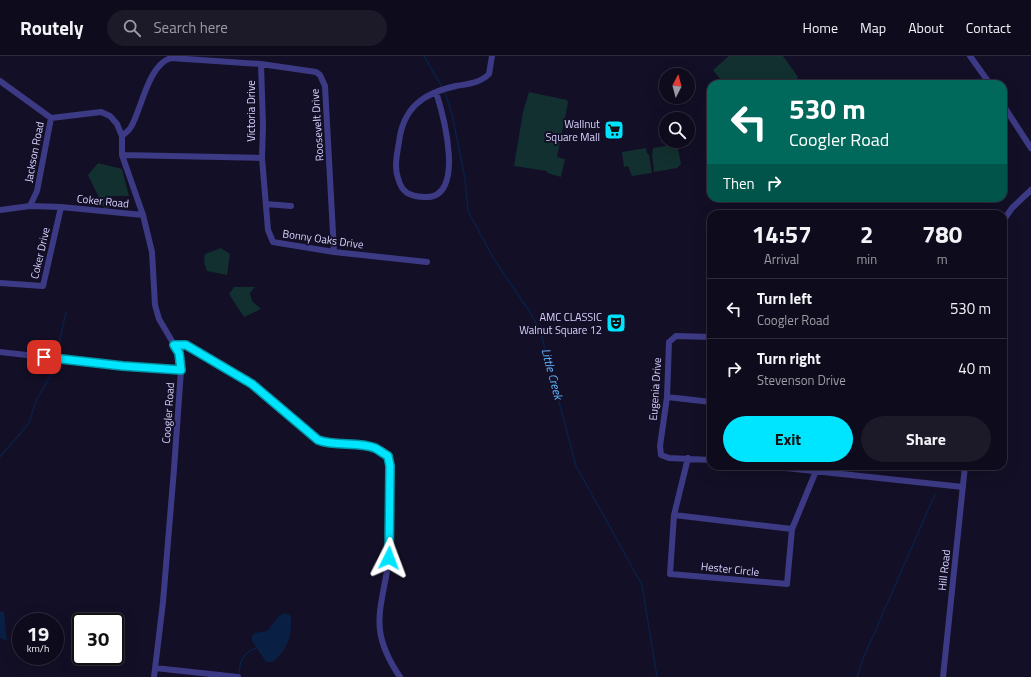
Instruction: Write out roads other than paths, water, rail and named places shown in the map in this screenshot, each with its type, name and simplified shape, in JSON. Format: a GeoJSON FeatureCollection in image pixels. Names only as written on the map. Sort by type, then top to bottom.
{"type":"FeatureCollection","features":[{"type":"Feature","properties":{"kind":"street"},"geometry":{"type":"LineString","coordinates":[[436,92],[444,119],[448,146],[449,165],[446,184],[437,194],[427,197],[410,196],[400,188],[395,170],[400,129],[410,110],[427,96],[436,92],[477,82],[486,78],[490,74],[492,56]]}},
{"type":"Feature","properties":{"kind":"street"},"geometry":{"type":"LineString","coordinates":[[970,56],[987,80]]}},
{"type":"Feature","properties":{"kind":"street","name":"Roosevelt Drive"},"geometry":{"type":"LineString","coordinates":[[122,136],[131,129],[148,84],[160,64],[166,59],[179,58],[261,64],[316,72],[324,81],[334,252]]}},
{"type":"Feature","properties":{"kind":"street","name":"Victoria Drive"},"geometry":{"type":"LineString","coordinates":[[261,64],[263,126],[262,158]]}},
{"type":"Feature","properties":{"kind":"street"},"geometry":{"type":"LineString","coordinates":[[0,81],[51,118],[70,117],[88,112],[101,112],[110,116],[117,124],[122,136]]}},
{"type":"Feature","properties":{"kind":"street"},"geometry":{"type":"LineString","coordinates":[[1007,111],[1031,148]]}},
{"type":"Feature","properties":{"kind":"street","name":"Jackson Road"},"geometry":{"type":"LineString","coordinates":[[30,206],[51,118]]}},
{"type":"Feature","properties":{"kind":"street","name":"Coogler Road"},"geometry":{"type":"LineString","coordinates":[[122,136],[122,155],[143,215],[152,252],[155,305],[159,319],[179,353],[181,370],[163,602],[154,677]]}},
{"type":"Feature","properties":{"kind":"street"},"geometry":{"type":"LineString","coordinates":[[122,155],[262,158]]}},
{"type":"Feature","properties":{"kind":"street","name":"Bonny Oaks Drive"},"geometry":{"type":"LineString","coordinates":[[262,158],[268,230],[273,242],[334,252],[427,262]]}},
{"type":"Feature","properties":{"kind":"street"},"geometry":{"type":"LineString","coordinates":[[1007,215],[1012,208],[1031,190]]}},
{"type":"Feature","properties":{"kind":"street"},"geometry":{"type":"LineString","coordinates":[[266,204],[291,206]]}},
{"type":"Feature","properties":{"kind":"street"},"geometry":{"type":"LineString","coordinates":[[0,210],[30,206],[61,207]]}},
{"type":"Feature","properties":{"kind":"street","name":"Coker Road"},"geometry":{"type":"LineString","coordinates":[[61,207],[143,215]]}},
{"type":"Feature","properties":{"kind":"street","name":"Coker Drive"},"geometry":{"type":"LineString","coordinates":[[0,283],[43,286],[61,207]]}},
{"type":"Feature","properties":{"kind":"street","name":"Eugenia Drive"},"geometry":{"type":"LineString","coordinates":[[688,458],[669,458],[662,455],[660,446],[667,396],[670,342],[676,336],[707,337]]}},
{"type":"Feature","properties":{"kind":"street"},"geometry":{"type":"LineString","coordinates":[[174,345],[186,345],[252,384],[318,440],[326,443],[358,445],[375,448],[388,456],[390,466],[389,558],[380,607],[379,631],[386,655],[397,676]]}},
{"type":"Feature","properties":{"kind":"street"},"geometry":{"type":"LineString","coordinates":[[0,352],[123,366],[181,370]]}},
{"type":"Feature","properties":{"kind":"street"},"geometry":{"type":"LineString","coordinates":[[667,396],[707,401]]}},
{"type":"Feature","properties":{"kind":"street"},"geometry":{"type":"LineString","coordinates":[[688,458],[707,460]]}},
{"type":"Feature","properties":{"kind":"street","name":"Hester Circle"},"geometry":{"type":"LineString","coordinates":[[688,458],[674,515],[670,574],[787,584],[792,530],[816,471]]}},
{"type":"Feature","properties":{"kind":"street"},"geometry":{"type":"LineString","coordinates":[[806,470],[963,486]]}},
{"type":"Feature","properties":{"kind":"street","name":"Hill Road"},"geometry":{"type":"LineString","coordinates":[[943,677],[965,470]]}},
{"type":"Feature","properties":{"kind":"street"},"geometry":{"type":"LineString","coordinates":[[674,515],[792,530]]}},
{"type":"Feature","properties":{"kind":"street"},"geometry":{"type":"LineString","coordinates":[[155,668],[238,677]]}},
{"type":"Feature","properties":{"kind":"water"},"geometry":{"type":"Polygon","coordinates":[[[0,611],[4,612],[7,641],[0,638],[0,611]]]}},
{"type":"Feature","properties":{"kind":"water"},"geometry":{"type":"Polygon","coordinates":[[[285,613],[289,614],[291,617],[291,630],[288,642],[286,647],[273,662],[266,662],[252,641],[252,636],[255,633],[267,631],[279,616],[285,613]]]}},
{"type":"Feature","properties":{"kind":"waterway","name":"Little Creek"},"geometry":{"type":"LineString","coordinates":[[424,56],[442,87]]}},
{"type":"Feature","properties":{"kind":"waterway","name":"Little Creek"},"geometry":{"type":"LineString","coordinates":[[444,90],[452,114],[465,179],[468,211],[495,261],[530,312],[540,330],[576,466],[642,585],[657,677]]}},
{"type":"Feature","properties":{"kind":"waterway"},"geometry":{"type":"LineString","coordinates":[[56,357],[66,312]]}},
{"type":"Feature","properties":{"kind":"waterway"},"geometry":{"type":"LineString","coordinates":[[0,457],[29,423],[36,401],[52,373],[55,361]]}},
{"type":"Feature","properties":{"kind":"waterway"},"geometry":{"type":"LineString","coordinates":[[857,677],[863,659],[935,494]]}},
{"type":"Feature","properties":{"kind":"waterway"},"geometry":{"type":"LineString","coordinates":[[239,676],[241,662],[245,655],[256,648]]}},
{"type":"Feature","properties":{"kind":"place","name":"Wallnut Square Mall"},"geometry":{"type":"Point","coordinates":[614,130]}},
{"type":"Feature","properties":{"kind":"place","name":"AMC CLASSIC Walnut Square 12"},"geometry":{"type":"Point","coordinates":[616,323]}}]}
